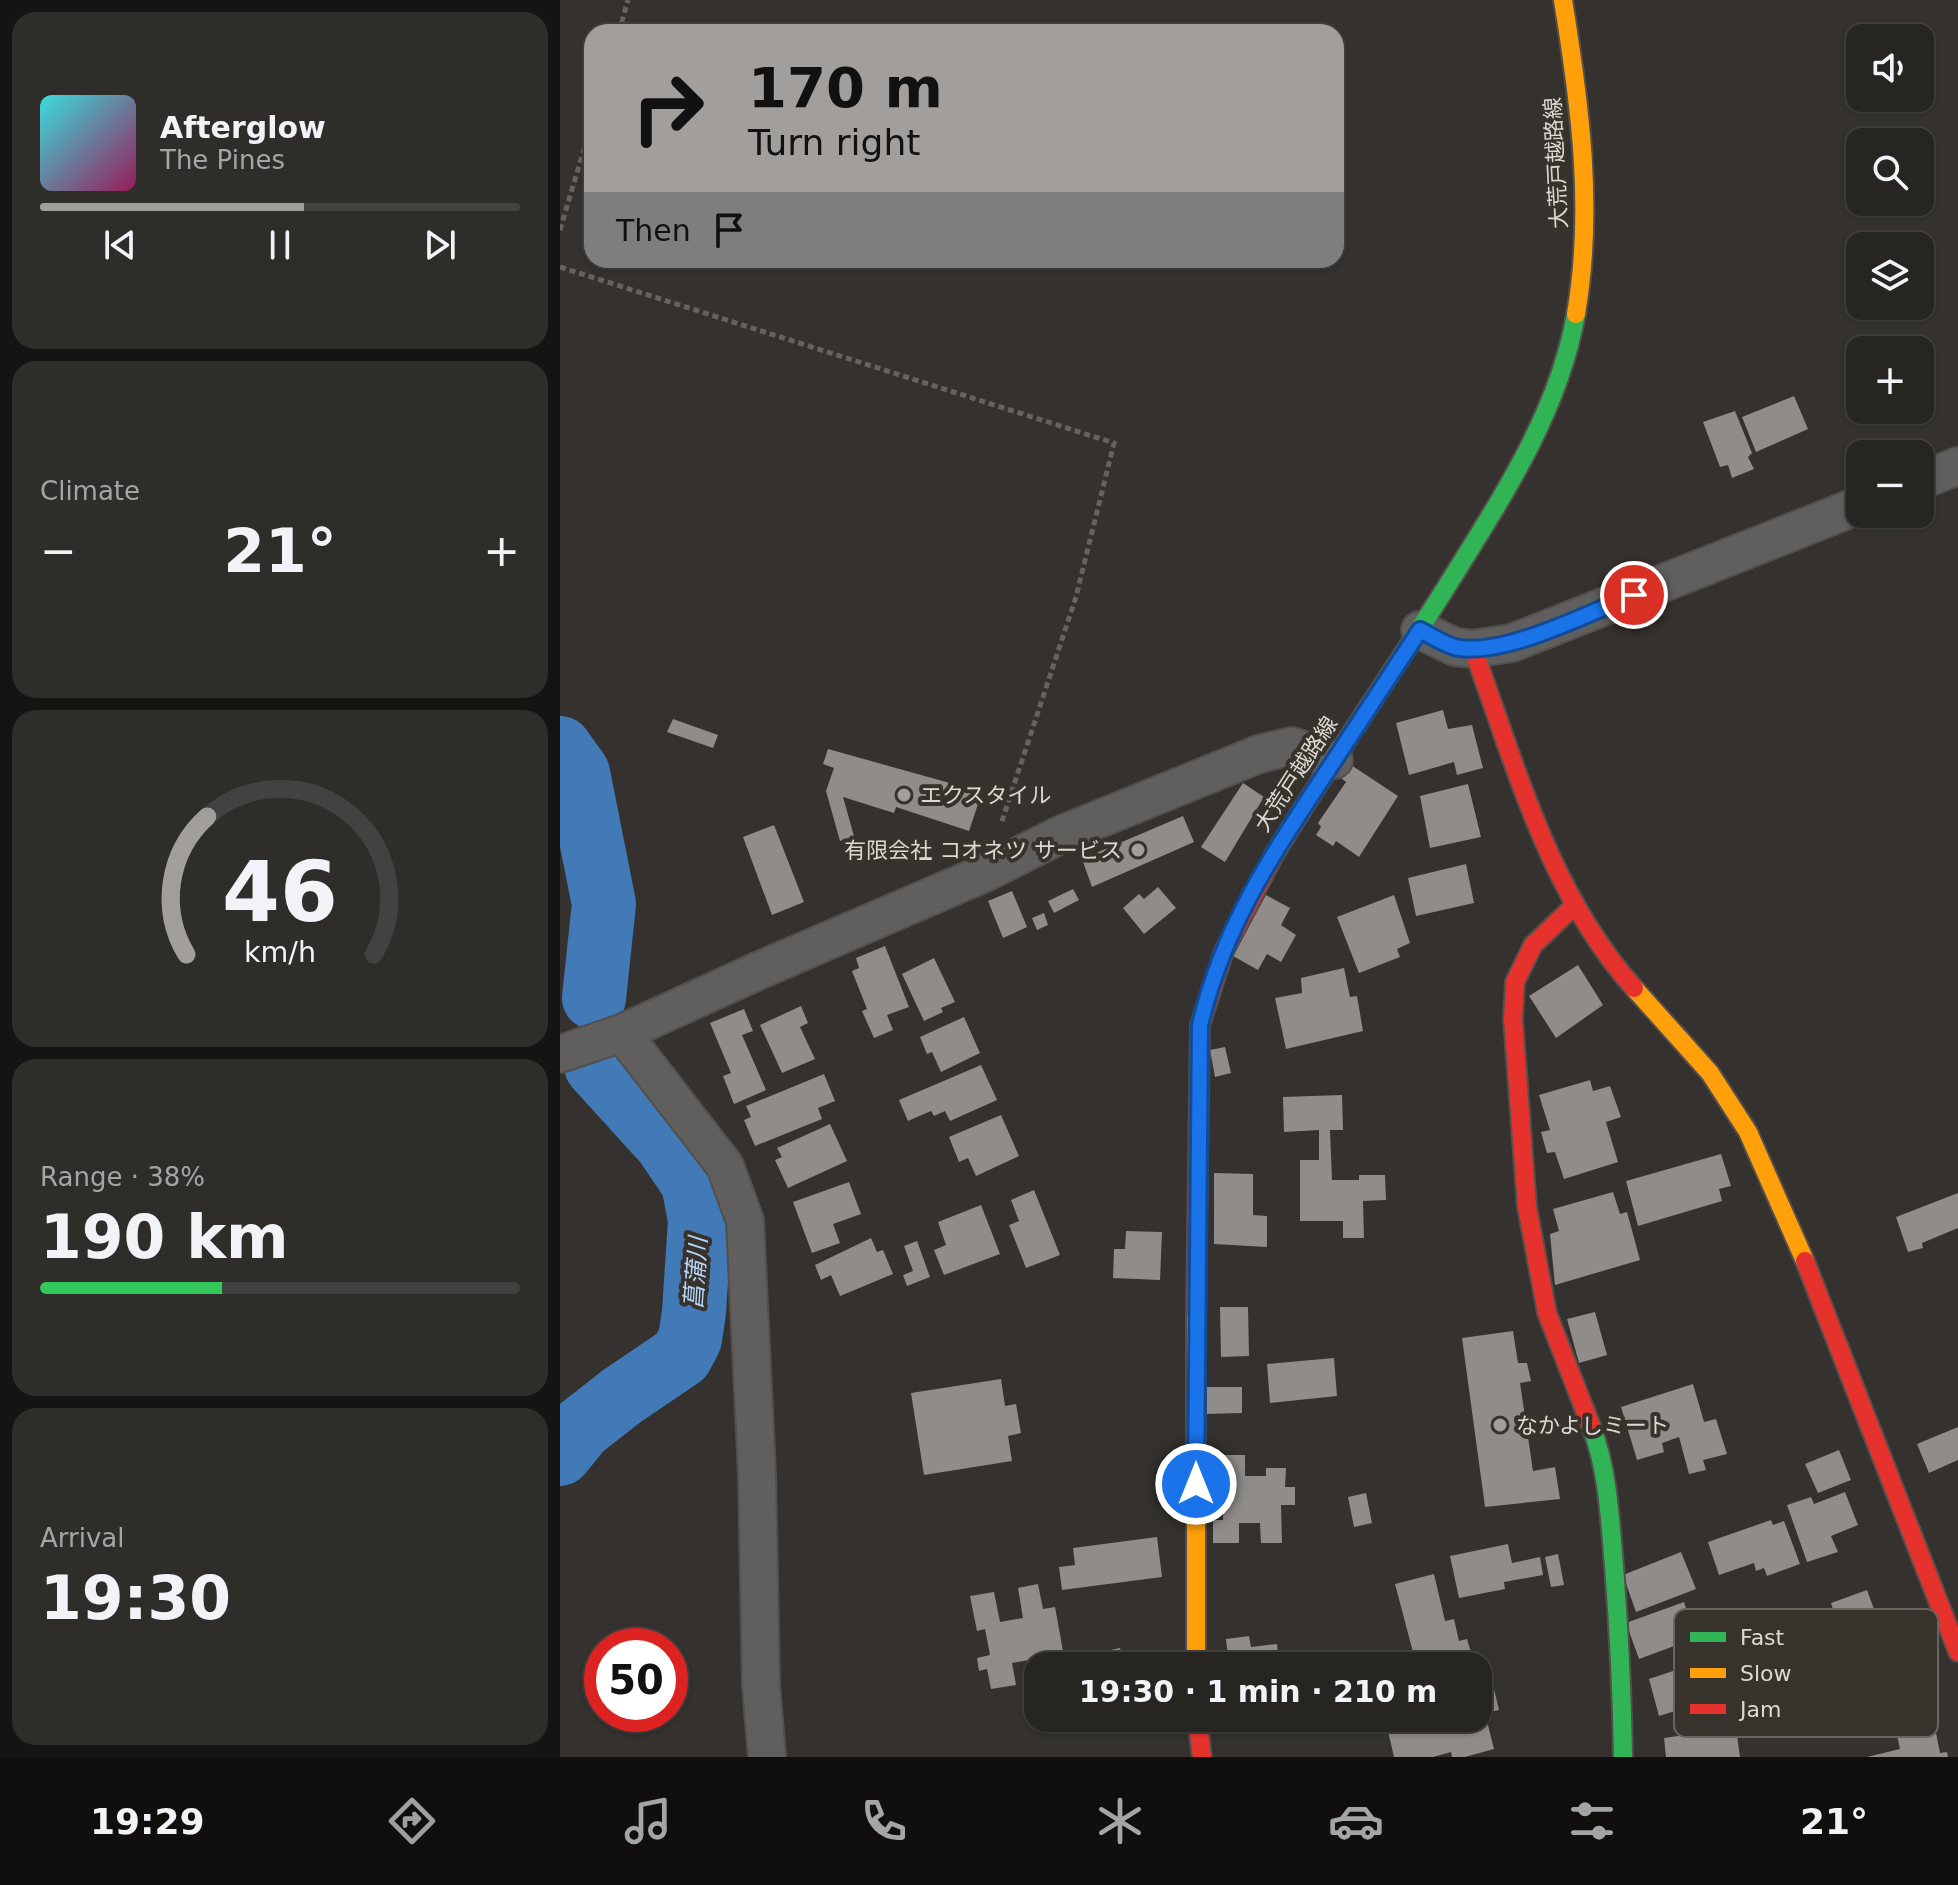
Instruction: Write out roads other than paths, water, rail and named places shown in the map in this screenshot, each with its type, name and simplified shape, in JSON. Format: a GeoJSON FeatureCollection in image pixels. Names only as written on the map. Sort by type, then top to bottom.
{"type":"FeatureCollection","features":[{"type":"Feature","properties":{"kind":"street","name":"大荒戸越路線"},"geometry":{"type":"LineString","coordinates":[[1196,1652],[1200,1025],[1225,943],[1269,858],[1420,630],[1500,500],[1558,382],[1580,288],[1587,206],[1563,0]]}},
{"type":"Feature","properties":{"kind":"street"},"geometry":{"type":"LineString","coordinates":[[1934,475],[1958,466]]}},
{"type":"Feature","properties":{"kind":"street"},"geometry":{"type":"LineString","coordinates":[[1420,630],[1455,647],[1473,649],[1512,643],[1846,511]]}},
{"type":"Feature","properties":{"kind":"street"},"geometry":{"type":"LineString","coordinates":[[1473,649],[1548,855],[1575,905],[1618,970],[1710,1073],[1748,1132],[1813,1280],[1958,1652]]}},
{"type":"Feature","properties":{"kind":"street"},"geometry":{"type":"LineString","coordinates":[[560,1054],[622,1033],[985,873],[1060,835],[1259,754],[1292,746],[1334,760]]}},
{"type":"Feature","properties":{"kind":"street"},"geometry":{"type":"LineString","coordinates":[[1575,905],[1533,945],[1515,982],[1513,1019],[1527,1207],[1547,1313],[1600,1449],[1609,1508],[1622,1672],[1623,1757]]}},
{"type":"Feature","properties":{"kind":"street"},"geometry":{"type":"LineString","coordinates":[[622,1033],[725,1166],[745,1221],[757,1474],[761,1685],[767,1757]]}},
{"type":"Feature","properties":{"kind":"street"},"geometry":{"type":"LineString","coordinates":[[1199,1732],[1202,1757]]}},
{"type":"Feature","properties":{"kind":"waterway","name":"菖蒲川"},"geometry":{"type":"LineString","coordinates":[[560,748],[578,773],[604,904],[594,998]]}},
{"type":"Feature","properties":{"kind":"waterway","name":"菖蒲川"},"geometry":{"type":"LineString","coordinates":[[560,1454],[581,1428],[681,1356],[690,1339],[694,1312],[700,1220],[693,1183],[666,1143],[596,1066]]}},
{"type":"Feature","properties":{"kind":"place","name":"エクスタイル"},"geometry":{"type":"Point","coordinates":[904,795]}},
{"type":"Feature","properties":{"kind":"place","name":"有限会社 コオネツ サービス"},"geometry":{"type":"Point","coordinates":[1138,850]}},
{"type":"Feature","properties":{"kind":"place","name":"なかよしミート"},"geometry":{"type":"Point","coordinates":[1500,1425]}}]}
